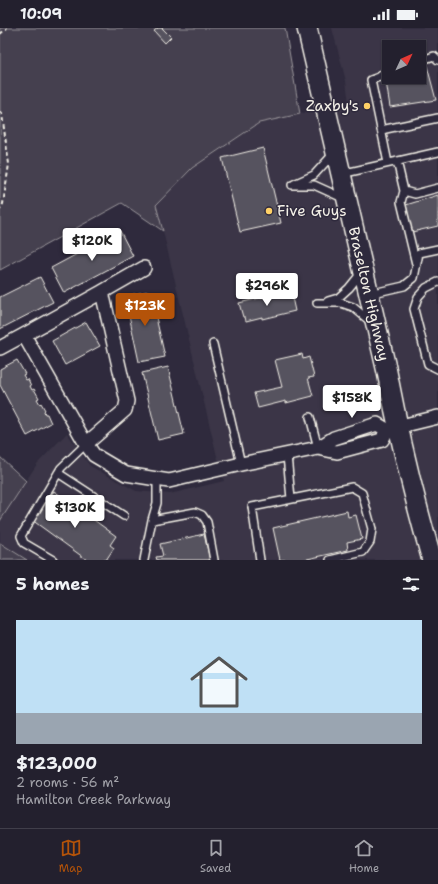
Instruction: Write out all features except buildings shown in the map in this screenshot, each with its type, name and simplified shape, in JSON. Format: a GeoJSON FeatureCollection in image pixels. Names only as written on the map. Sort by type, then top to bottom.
{"type":"FeatureCollection","features":[{"type":"Feature","properties":{"kind":"main road","name":"Braselton Highway"},"geometry":{"type":"LineString","coordinates":[[309,28],[387,372],[392,429],[432,560]]}},
{"type":"Feature","properties":{"kind":"street"},"geometry":{"type":"LineString","coordinates":[[0,348],[144,268]]}},
{"type":"Feature","properties":{"kind":"street"},"geometry":{"type":"LineString","coordinates":[[86,444],[125,410],[127,401],[102,292]]}},
{"type":"Feature","properties":{"kind":"street"},"geometry":{"type":"LineString","coordinates":[[24,335],[86,444],[94,455],[126,474],[169,481],[318,448],[334,438],[377,424],[392,429],[438,417]]}},
{"type":"Feature","properties":{"kind":"lane"},"geometry":{"type":"LineString","coordinates":[[426,58],[434,56],[438,60]]}},
{"type":"Feature","properties":{"kind":"lane"},"geometry":{"type":"LineString","coordinates":[[382,75],[371,80],[388,163]]}},
{"type":"Feature","properties":{"kind":"lane"},"geometry":{"type":"LineString","coordinates":[[381,130],[438,118]]}},
{"type":"Feature","properties":{"kind":"lane"},"geometry":{"type":"LineString","coordinates":[[336,152],[314,175],[292,185],[314,185],[347,200]]}},
{"type":"Feature","properties":{"kind":"lane"},"geometry":{"type":"LineString","coordinates":[[341,174],[438,152]]}},
{"type":"Feature","properties":{"kind":"lane"},"geometry":{"type":"LineString","coordinates":[[397,161],[404,191],[400,202],[416,266]]}},
{"type":"Feature","properties":{"kind":"lane"},"geometry":{"type":"LineString","coordinates":[[404,191],[415,194],[438,188]]}},
{"type":"Feature","properties":{"kind":"lane"},"geometry":{"type":"LineString","coordinates":[[369,294],[404,286],[414,278],[419,253],[438,249]]}},
{"type":"Feature","properties":{"kind":"lane"},"geometry":{"type":"LineString","coordinates":[[363,270],[349,288],[338,298],[317,303],[341,303],[353,307],[376,327]]}},
{"type":"Feature","properties":{"kind":"lane"},"geometry":{"type":"LineString","coordinates":[[438,282],[426,288],[418,298],[414,309],[428,364],[438,369]]}},
{"type":"Feature","properties":{"kind":"lane"},"geometry":{"type":"LineString","coordinates":[[213,344],[241,464]]}},
{"type":"Feature","properties":{"kind":"lane"},"geometry":{"type":"LineString","coordinates":[[310,417],[318,448]]}},
{"type":"Feature","properties":{"kind":"lane"},"geometry":{"type":"LineString","coordinates":[[53,560],[24,543],[21,536],[61,468],[86,444]]}},
{"type":"Feature","properties":{"kind":"lane"},"geometry":{"type":"LineString","coordinates":[[287,455],[291,499]]}},
{"type":"Feature","properties":{"kind":"lane"},"geometry":{"type":"LineString","coordinates":[[58,473],[124,516]]}},
{"type":"Feature","properties":{"kind":"lane"},"geometry":{"type":"LineString","coordinates":[[144,560],[157,503],[157,479]]}},
{"type":"Feature","properties":{"kind":"lane"},"geometry":{"type":"LineString","coordinates":[[260,560],[252,507],[352,487],[362,493],[372,529],[370,542],[363,552],[330,560]]}},
{"type":"Feature","properties":{"kind":"lane"},"geometry":{"type":"LineString","coordinates":[[152,520],[195,512],[202,515],[207,522],[214,560]]}},
{"type":"Feature","properties":{"kind":"path"},"geometry":{"type":"LineString","coordinates":[[0,34],[7,28]]}},
{"type":"Feature","properties":{"kind":"path"},"geometry":{"type":"LineString","coordinates":[[0,112],[2,114],[10,164],[3,204],[0,210]]}},
{"type":"Feature","properties":{"kind":"shaded area"},"geometry":{"type":"Polygon","coordinates":[[[0,28],[285,28],[300,114],[259,123],[192,168],[156,205],[163,231],[122,203],[0,270],[0,28]]]}},
{"type":"Feature","properties":{"kind":"shaded area"},"geometry":{"type":"Polygon","coordinates":[[[332,28],[438,28],[438,560],[27,560],[0,543],[0,521],[37,464],[67,433],[90,466],[136,491],[170,494],[224,481],[156,205],[192,168],[259,123],[349,103],[346,81],[332,28]]]}},
{"type":"Feature","properties":{"kind":"shaded area"},"geometry":{"type":"Polygon","coordinates":[[[0,457],[26,481],[0,521],[0,457]]]}},
{"type":"Feature","properties":{"kind":"shaded area"},"geometry":{"type":"Polygon","coordinates":[[[0,543],[27,560],[0,560],[0,543]]]}},
{"type":"Feature","properties":{"kind":"place","name":"Zaxby's"},"geometry":{"type":"Point","coordinates":[367,106]}},
{"type":"Feature","properties":{"kind":"place","name":"Five Guys"},"geometry":{"type":"Point","coordinates":[269,211]}}]}
